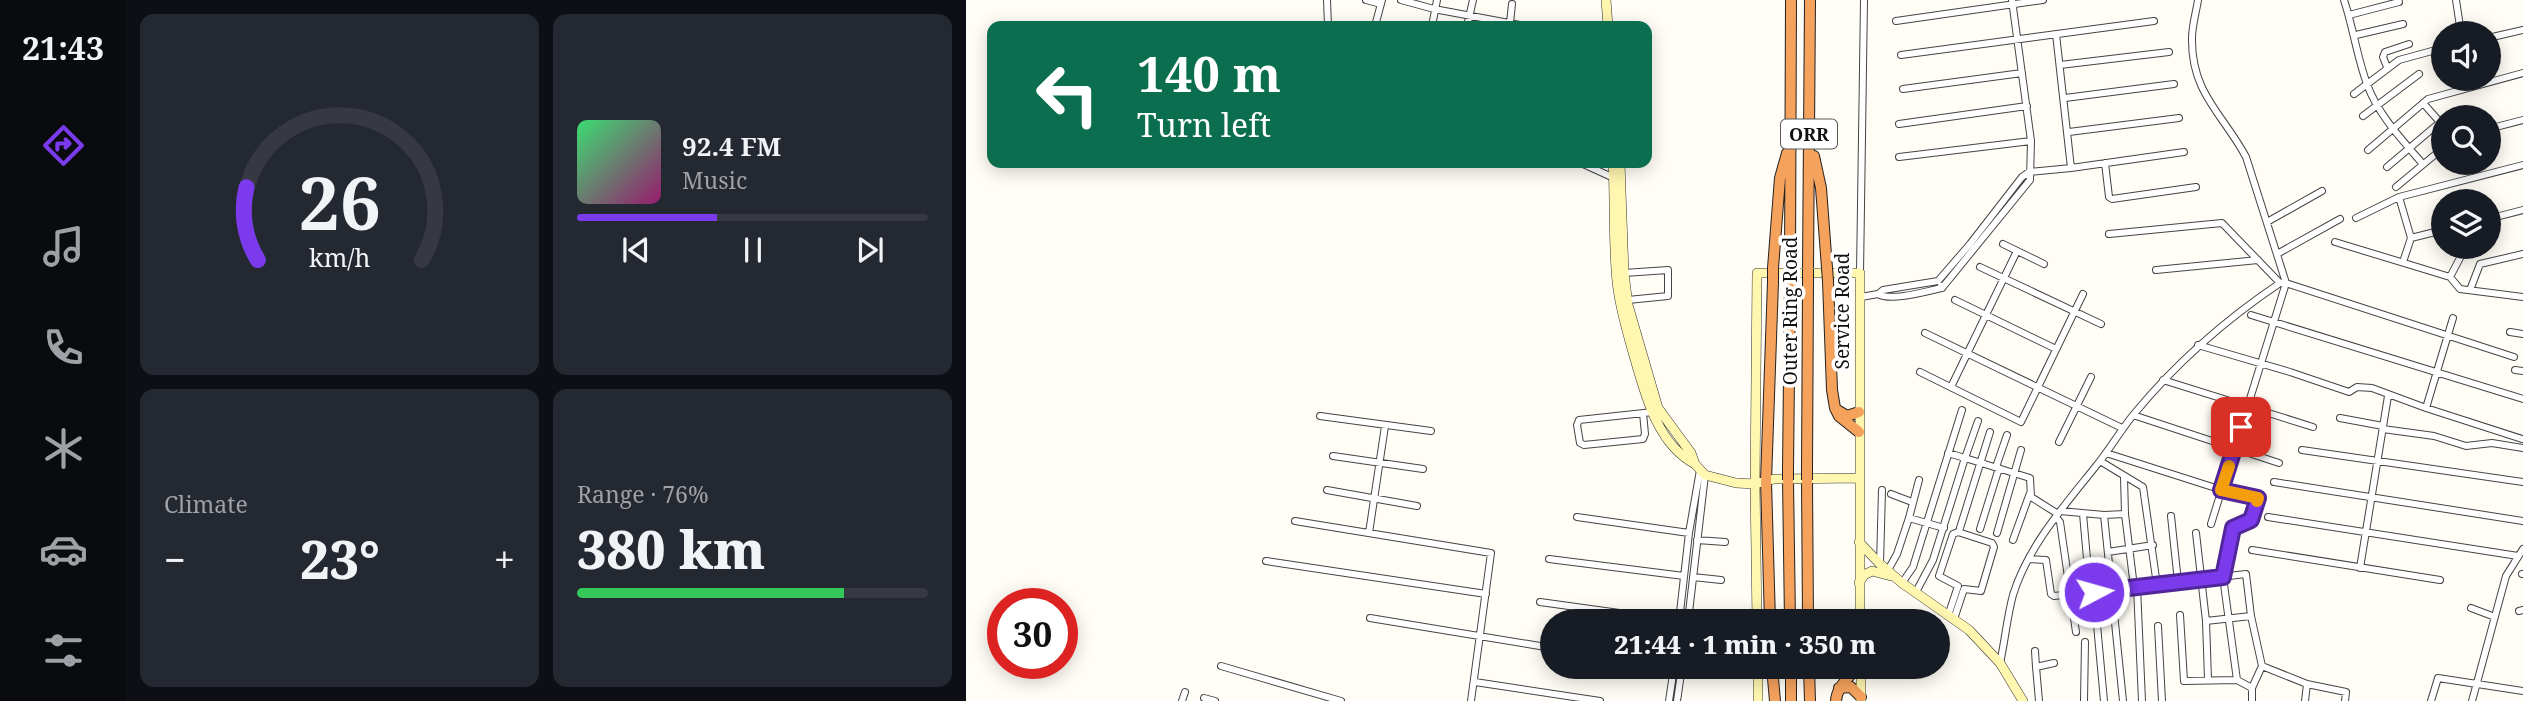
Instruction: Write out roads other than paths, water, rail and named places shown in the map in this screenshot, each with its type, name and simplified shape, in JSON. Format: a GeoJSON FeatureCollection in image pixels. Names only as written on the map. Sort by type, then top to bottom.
{"type":"FeatureCollection","features":[{"type":"Feature","properties":{"kind":"highway","name":"Outer Ring Road"},"geometry":{"type":"LineString","coordinates":[[1790,609],[1791,0]]}},
{"type":"Feature","properties":{"kind":"highway","name":"Outer Ring Road"},"geometry":{"type":"LineString","coordinates":[[1808,609],[1810,0]]}},
{"type":"Feature","properties":{"kind":"highway"},"geometry":{"type":"LineString","coordinates":[[1809,137],[1821,188],[1835,408],[1839,416],[1859,432]]}},
{"type":"Feature","properties":{"kind":"highway"},"geometry":{"type":"LineString","coordinates":[[1769,609],[1760,483],[1780,177],[1791,138]]}},
{"type":"Feature","properties":{"kind":"highway"},"geometry":{"type":"LineString","coordinates":[[1835,408],[1847,415],[1859,412]]}},
{"type":"Feature","properties":{"kind":"highway"},"geometry":{"type":"LineString","coordinates":[[1773,679],[1775,701]]}},
{"type":"Feature","properties":{"kind":"highway"},"geometry":{"type":"LineString","coordinates":[[1791,679],[1791,701]]}},
{"type":"Feature","properties":{"kind":"highway"},"geometry":{"type":"LineString","coordinates":[[1809,679],[1810,701]]}},
{"type":"Feature","properties":{"kind":"highway"},"geometry":{"type":"LineString","coordinates":[[1836,701],[1839,688],[1848,679]]}},
{"type":"Feature","properties":{"kind":"highway"},"geometry":{"type":"LineString","coordinates":[[1839,688],[1851,687],[1861,699]]}},
{"type":"Feature","properties":{"kind":"main road"},"geometry":{"type":"LineString","coordinates":[[1606,0],[1608,21]]}},
{"type":"Feature","properties":{"kind":"main road"},"geometry":{"type":"LineString","coordinates":[[1613,168],[1616,282],[1650,414],[1664,434],[1685,458],[1720,480],[1760,483],[1774,479],[1858,478]]}},
{"type":"Feature","properties":{"kind":"main road"},"geometry":{"type":"LineString","coordinates":[[1620,168],[1624,273],[1628,300],[1658,408],[1700,469]]}},
{"type":"Feature","properties":{"kind":"main road"},"geometry":{"type":"LineString","coordinates":[[1757,609],[1760,483],[1757,273],[1860,273]]}},
{"type":"Feature","properties":{"kind":"main road","name":"Service Road"},"geometry":{"type":"LineString","coordinates":[[1860,273],[1860,609]]}},
{"type":"Feature","properties":{"kind":"main road"},"geometry":{"type":"LineString","coordinates":[[1860,542],[1899,580],[1969,631],[2000,663],[2023,701]]}},
{"type":"Feature","properties":{"kind":"main road"},"geometry":{"type":"LineString","coordinates":[[1859,583],[1864,575],[1872,571],[1899,580]]}},
{"type":"Feature","properties":{"kind":"main road"},"geometry":{"type":"LineString","coordinates":[[1758,679],[1758,701]]}},
{"type":"Feature","properties":{"kind":"main road"},"geometry":{"type":"LineString","coordinates":[[1859,679],[1861,699]]}},
{"type":"Feature","properties":{"kind":"street"},"geometry":{"type":"LineString","coordinates":[[1327,0],[1328,21]]}},
{"type":"Feature","properties":{"kind":"street"},"geometry":{"type":"LineString","coordinates":[[1366,0],[1381,2],[1376,21]]}},
{"type":"Feature","properties":{"kind":"street"},"geometry":{"type":"LineString","coordinates":[[1402,0],[1500,21]]}},
{"type":"Feature","properties":{"kind":"street"},"geometry":{"type":"LineString","coordinates":[[1433,21],[1437,0]]}},
{"type":"Feature","properties":{"kind":"street"},"geometry":{"type":"LineString","coordinates":[[1468,21],[1473,0]]}},
{"type":"Feature","properties":{"kind":"street","name":"Service Road"},"geometry":{"type":"LineString","coordinates":[[1860,273],[1864,0]]}},
{"type":"Feature","properties":{"kind":"street"},"geometry":{"type":"LineString","coordinates":[[1896,21],[2012,2],[2043,0]]}},
{"type":"Feature","properties":{"kind":"street"},"geometry":{"type":"LineString","coordinates":[[2198,0],[2192,36],[2193,65],[2204,95],[2246,157],[2277,254],[2283,283],[2275,321],[2211,524]]}},
{"type":"Feature","properties":{"kind":"street"},"geometry":{"type":"LineString","coordinates":[[2344,0],[2356,35],[2367,83],[2377,105],[2422,163]]}},
{"type":"Feature","properties":{"kind":"street"},"geometry":{"type":"LineString","coordinates":[[2456,0],[2459,21]]}},
{"type":"Feature","properties":{"kind":"street"},"geometry":{"type":"LineString","coordinates":[[1861,297],[1878,295],[1883,298],[1942,288],[2030,180],[2031,141],[2012,2]]}},
{"type":"Feature","properties":{"kind":"street"},"geometry":{"type":"LineString","coordinates":[[2349,15],[2399,2]]}},
{"type":"Feature","properties":{"kind":"street"},"geometry":{"type":"LineString","coordinates":[[1510,21],[1512,4]]}},
{"type":"Feature","properties":{"kind":"street"},"geometry":{"type":"LineString","coordinates":[[1901,55],[2154,21]]}},
{"type":"Feature","properties":{"kind":"street"},"geometry":{"type":"LineString","coordinates":[[2356,35],[2403,24]]}},
{"type":"Feature","properties":{"kind":"street"},"geometry":{"type":"LineString","coordinates":[[2501,35],[2523,30]]}},
{"type":"Feature","properties":{"kind":"street"},"geometry":{"type":"LineString","coordinates":[[2056,34],[2071,169]]}},
{"type":"Feature","properties":{"kind":"street"},"geometry":{"type":"LineString","coordinates":[[2387,67],[2383,57],[2385,52],[2409,44]]}},
{"type":"Feature","properties":{"kind":"street"},"geometry":{"type":"LineString","coordinates":[[2354,94],[2387,67],[2413,55],[2431,51]]}},
{"type":"Feature","properties":{"kind":"street"},"geometry":{"type":"LineString","coordinates":[[2060,65],[2169,52]]}},
{"type":"Feature","properties":{"kind":"street"},"geometry":{"type":"LineString","coordinates":[[1903,89],[2022,73]]}},
{"type":"Feature","properties":{"kind":"street"},"geometry":{"type":"LineString","coordinates":[[2368,150],[2423,103],[2436,96],[2523,73]]}},
{"type":"Feature","properties":{"kind":"street"},"geometry":{"type":"LineString","coordinates":[[2362,116],[2419,74]]}},
{"type":"Feature","properties":{"kind":"street"},"geometry":{"type":"LineString","coordinates":[[2065,98],[2174,84]]}},
{"type":"Feature","properties":{"kind":"street"},"geometry":{"type":"LineString","coordinates":[[2387,167],[2439,123],[2423,103]]}},
{"type":"Feature","properties":{"kind":"street"},"geometry":{"type":"LineString","coordinates":[[1899,124],[2027,106]]}},
{"type":"Feature","properties":{"kind":"street"},"geometry":{"type":"LineString","coordinates":[[2069,132],[2179,118]]}},
{"type":"Feature","properties":{"kind":"street"},"geometry":{"type":"LineString","coordinates":[[2501,126],[2523,120]]}},
{"type":"Feature","properties":{"kind":"street"},"geometry":{"type":"LineString","coordinates":[[1899,157],[2031,141]]}},
{"type":"Feature","properties":{"kind":"street"},"geometry":{"type":"LineString","coordinates":[[1878,295],[1883,290],[1938,281],[2020,179],[2029,172],[2071,169],[2184,152]]}},
{"type":"Feature","properties":{"kind":"street"},"geometry":{"type":"LineString","coordinates":[[2396,187],[2431,157]]}},
{"type":"Feature","properties":{"kind":"street"},"geometry":{"type":"LineString","coordinates":[[2105,163],[2109,197],[2112,199],[2196,187]]}},
{"type":"Feature","properties":{"kind":"street"},"geometry":{"type":"LineString","coordinates":[[2356,218],[2399,197],[2523,164]]}},
{"type":"Feature","properties":{"kind":"street"},"geometry":{"type":"LineString","coordinates":[[1592,168],[1614,178]]}},
{"type":"Feature","properties":{"kind":"street"},"geometry":{"type":"LineString","coordinates":[[2267,222],[2322,191]]}},
{"type":"Feature","properties":{"kind":"street"},"geometry":{"type":"LineString","coordinates":[[2399,197],[2411,238],[2403,261]]}},
{"type":"Feature","properties":{"kind":"street"},"geometry":{"type":"LineString","coordinates":[[1996,210],[2003,215]]}},
{"type":"Feature","properties":{"kind":"street"},"geometry":{"type":"LineString","coordinates":[[2501,216],[2523,210]]}},
{"type":"Feature","properties":{"kind":"street"},"geometry":{"type":"LineString","coordinates":[[2277,254],[2340,219]]}},
{"type":"Feature","properties":{"kind":"street"},"geometry":{"type":"LineString","coordinates":[[2109,234],[2222,223],[2283,283],[2514,357]]}},
{"type":"Feature","properties":{"kind":"street"},"geometry":{"type":"LineString","coordinates":[[2411,238],[2431,233]]}},
{"type":"Feature","properties":{"kind":"street"},"geometry":{"type":"LineString","coordinates":[[2335,242],[2450,277],[2460,289],[2523,297]]}},
{"type":"Feature","properties":{"kind":"street"},"geometry":{"type":"LineString","coordinates":[[2003,244],[2044,264]]}},
{"type":"Feature","properties":{"kind":"street"},"geometry":{"type":"LineString","coordinates":[[1951,387],[2017,251]]}},
{"type":"Feature","properties":{"kind":"street"},"geometry":{"type":"LineString","coordinates":[[2470,290],[2480,264],[2523,254]]}},
{"type":"Feature","properties":{"kind":"street"},"geometry":{"type":"LineString","coordinates":[[2450,277],[2459,259]]}},
{"type":"Feature","properties":{"kind":"street"},"geometry":{"type":"LineString","coordinates":[[2156,270],[2259,260]]}},
{"type":"Feature","properties":{"kind":"street"},"geometry":{"type":"LineString","coordinates":[[1980,267],[2101,324]]}},
{"type":"Feature","properties":{"kind":"street"},"geometry":{"type":"LineString","coordinates":[[1624,273],[1668,270],[1668,296],[1628,300]]}},
{"type":"Feature","properties":{"kind":"street"},"geometry":{"type":"LineString","coordinates":[[1938,281],[1942,288]]}},
{"type":"Feature","properties":{"kind":"street"},"geometry":{"type":"LineString","coordinates":[[2000,663],[2014,595],[2029,559],[2058,514],[2122,428],[2163,380],[2198,345],[2283,283]]}},
{"type":"Feature","properties":{"kind":"street"},"geometry":{"type":"LineString","coordinates":[[1920,372],[2021,422],[2083,294]]}},
{"type":"Feature","properties":{"kind":"street"},"geometry":{"type":"LineString","coordinates":[[1955,299],[2056,349]]}},
{"type":"Feature","properties":{"kind":"street"},"geometry":{"type":"LineString","coordinates":[[2251,315],[2523,399]]}},
{"type":"Feature","properties":{"kind":"street"},"geometry":{"type":"LineString","coordinates":[[2426,408],[2454,318]]}},
{"type":"Feature","properties":{"kind":"street"},"geometry":{"type":"LineString","coordinates":[[2510,332],[2523,334]]}},
{"type":"Feature","properties":{"kind":"street"},"geometry":{"type":"LineString","coordinates":[[1925,333],[2122,428]]}},
{"type":"Feature","properties":{"kind":"street"},"geometry":{"type":"LineString","coordinates":[[2198,345],[2349,392],[2357,387],[2372,388],[2388,396],[2522,439]]}},
{"type":"Feature","properties":{"kind":"street"},"geometry":{"type":"LineString","coordinates":[[2059,442],[2091,377]]}},
{"type":"Feature","properties":{"kind":"street"},"geometry":{"type":"LineString","coordinates":[[2163,380],[2313,426]]}},
{"type":"Feature","properties":{"kind":"street"},"geometry":{"type":"LineString","coordinates":[[2360,568],[2388,396]]}},
{"type":"Feature","properties":{"kind":"street"},"geometry":{"type":"LineString","coordinates":[[1899,580],[1913,567],[1962,410]]}},
{"type":"Feature","properties":{"kind":"street"},"geometry":{"type":"LineString","coordinates":[[1644,423],[1650,414]]}},
{"type":"Feature","properties":{"kind":"street"},"geometry":{"type":"LineString","coordinates":[[1650,414],[1644,423],[1645,436],[1642,439],[1584,445],[1579,442],[1579,421],[1650,414]]}},
{"type":"Feature","properties":{"kind":"street"},"geometry":{"type":"LineString","coordinates":[[2133,415],[2279,463]]}},
{"type":"Feature","properties":{"kind":"street"},"geometry":{"type":"LineString","coordinates":[[1320,416],[1431,431]]}},
{"type":"Feature","properties":{"kind":"street"},"geometry":{"type":"LineString","coordinates":[[2340,418],[2434,436],[2466,446],[2491,443],[2523,448]]}},
{"type":"Feature","properties":{"kind":"street"},"geometry":{"type":"LineString","coordinates":[[1916,592],[1933,560],[1978,421]]}},
{"type":"Feature","properties":{"kind":"street"},"geometry":{"type":"LineString","coordinates":[[1369,533],[1385,426]]}},
{"type":"Feature","properties":{"kind":"street"},"geometry":{"type":"LineString","coordinates":[[1960,528],[1990,432]]}},
{"type":"Feature","properties":{"kind":"street"},"geometry":{"type":"LineString","coordinates":[[1980,529],[2007,435]]}},
{"type":"Feature","properties":{"kind":"street"},"geometry":{"type":"LineString","coordinates":[[1997,533],[2021,450]]}},
{"type":"Feature","properties":{"kind":"street"},"geometry":{"type":"LineString","coordinates":[[2302,450],[2523,482]]}},
{"type":"Feature","properties":{"kind":"street"},"geometry":{"type":"LineString","coordinates":[[1948,453],[2030,478],[2031,497],[2058,514],[2080,511],[2083,514],[2125,514]]}},
{"type":"Feature","properties":{"kind":"street"},"geometry":{"type":"LineString","coordinates":[[2106,453],[2221,490],[2258,498],[2251,520],[2233,528],[2223,577],[2237,680]]}},
{"type":"Feature","properties":{"kind":"street"},"geometry":{"type":"LineString","coordinates":[[1333,456],[1423,469]]}},
{"type":"Feature","properties":{"kind":"street"},"geometry":{"type":"LineString","coordinates":[[2100,461],[2143,487],[2157,585]]}},
{"type":"Feature","properties":{"kind":"street"},"geometry":{"type":"LineString","coordinates":[[1680,609],[1700,469]]}},
{"type":"Feature","properties":{"kind":"street"},"geometry":{"type":"LineString","coordinates":[[1689,609],[1697,540],[1700,469]]}},
{"type":"Feature","properties":{"kind":"street"},"geometry":{"type":"LineString","coordinates":[[2124,477],[2125,514],[2136,587],[2142,701]]}},
{"type":"Feature","properties":{"kind":"street"},"geometry":{"type":"LineString","coordinates":[[1884,567],[1897,554],[1919,480]]}},
{"type":"Feature","properties":{"kind":"street"},"geometry":{"type":"LineString","coordinates":[[2274,482],[2523,521]]}},
{"type":"Feature","properties":{"kind":"street"},"geometry":{"type":"LineString","coordinates":[[1327,490],[1417,506]]}},
{"type":"Feature","properties":{"kind":"street"},"geometry":{"type":"LineString","coordinates":[[1882,490],[1884,567]]}},
{"type":"Feature","properties":{"kind":"street"},"geometry":{"type":"LineString","coordinates":[[2013,540],[2031,491]]}},
{"type":"Feature","properties":{"kind":"street"},"geometry":{"type":"LineString","coordinates":[[1891,494],[1912,502]]}},
{"type":"Feature","properties":{"kind":"street"},"geometry":{"type":"LineString","coordinates":[[2058,514],[2076,632]]}},
{"type":"Feature","properties":{"kind":"street"},"geometry":{"type":"LineString","coordinates":[[2083,514],[2104,682],[2104,701]]}},
{"type":"Feature","properties":{"kind":"street"},"geometry":{"type":"LineString","coordinates":[[2104,515],[2123,701]]}},
{"type":"Feature","properties":{"kind":"street"},"geometry":{"type":"LineString","coordinates":[[2171,516],[2178,582]]}},
{"type":"Feature","properties":{"kind":"street"},"geometry":{"type":"LineString","coordinates":[[1577,517],[1689,533]]}},
{"type":"Feature","properties":{"kind":"street"},"geometry":{"type":"LineString","coordinates":[[1909,517],[1944,528]]}},
{"type":"Feature","properties":{"kind":"street"},"geometry":{"type":"LineString","coordinates":[[2268,517],[2518,556]]}},
{"type":"Feature","properties":{"kind":"street"},"geometry":{"type":"LineString","coordinates":[[1295,521],[1491,554],[1471,701]]}},
{"type":"Feature","properties":{"kind":"street"},"geometry":{"type":"LineString","coordinates":[[1958,532],[1992,543],[1994,547],[1981,590],[1977,592],[1964,589],[1951,617],[1958,586],[1939,576],[1953,534],[1958,532]]}},
{"type":"Feature","properties":{"kind":"street"},"geometry":{"type":"LineString","coordinates":[[2196,533],[2206,621],[2208,679]]}},
{"type":"Feature","properties":{"kind":"street"},"geometry":{"type":"LineString","coordinates":[[1697,540],[1725,542]]}},
{"type":"Feature","properties":{"kind":"street"},"geometry":{"type":"LineString","coordinates":[[2108,552],[2152,545]]}},
{"type":"Feature","properties":{"kind":"street"},"geometry":{"type":"LineString","coordinates":[[2472,701],[2506,576],[2523,549]]}},
{"type":"Feature","properties":{"kind":"street"},"geometry":{"type":"LineString","coordinates":[[2252,550],[2440,580]]}},
{"type":"Feature","properties":{"kind":"street"},"geometry":{"type":"LineString","coordinates":[[1549,559],[1684,576]]}},
{"type":"Feature","properties":{"kind":"street"},"geometry":{"type":"LineString","coordinates":[[2029,559],[2046,560],[2052,595],[2246,574],[2250,616],[2262,666],[2252,688],[2252,701]]}},
{"type":"Feature","properties":{"kind":"street"},"geometry":{"type":"LineString","coordinates":[[1266,561],[1486,594]]}},
{"type":"Feature","properties":{"kind":"street"},"geometry":{"type":"LineString","coordinates":[[1693,577],[1721,580]]}},
{"type":"Feature","properties":{"kind":"street"},"geometry":{"type":"LineString","coordinates":[[1540,602],[1591,609]]}},
{"type":"Feature","properties":{"kind":"street"},"geometry":{"type":"LineString","coordinates":[[2471,608],[2495,617]]}},
{"type":"Feature","properties":{"kind":"street"},"geometry":{"type":"LineString","coordinates":[[2180,615],[2184,681],[2237,680],[2252,688]]}},
{"type":"Feature","properties":{"kind":"street"},"geometry":{"type":"LineString","coordinates":[[2206,621],[2250,616]]}},
{"type":"Feature","properties":{"kind":"street"},"geometry":{"type":"LineString","coordinates":[[1370,618],[1540,646]]}},
{"type":"Feature","properties":{"kind":"street"},"geometry":{"type":"LineString","coordinates":[[2158,626],[2162,701]]}},
{"type":"Feature","properties":{"kind":"street"},"geometry":{"type":"LineString","coordinates":[[2084,701],[2085,642]]}},
{"type":"Feature","properties":{"kind":"street"},"geometry":{"type":"LineString","coordinates":[[2035,651],[2039,701]]}},
{"type":"Feature","properties":{"kind":"street"},"geometry":{"type":"LineString","coordinates":[[2036,667],[2054,663]]}},
{"type":"Feature","properties":{"kind":"street"},"geometry":{"type":"LineString","coordinates":[[1221,666],[1316,697],[1341,701]]}},
{"type":"Feature","properties":{"kind":"street"},"geometry":{"type":"LineString","coordinates":[[2262,666],[2307,684],[2346,691],[2345,701]]}},
{"type":"Feature","properties":{"kind":"street"},"geometry":{"type":"LineString","coordinates":[[2431,701],[2438,678],[2523,691]]}},
{"type":"Feature","properties":{"kind":"street"},"geometry":{"type":"LineString","coordinates":[[1669,701],[1675,679]]}},
{"type":"Feature","properties":{"kind":"street"},"geometry":{"type":"LineString","coordinates":[[1677,701],[1678,679]]}},
{"type":"Feature","properties":{"kind":"street"},"geometry":{"type":"LineString","coordinates":[[1475,682],[1600,701]]}},
{"type":"Feature","properties":{"kind":"street"},"geometry":{"type":"LineString","coordinates":[[2305,701],[2307,684]]}},
{"type":"Feature","properties":{"kind":"street"},"geometry":{"type":"LineString","coordinates":[[1182,701],[1185,692]]}},
{"type":"Feature","properties":{"kind":"street"},"geometry":{"type":"LineString","coordinates":[[1204,698],[1214,701]]}}]}
